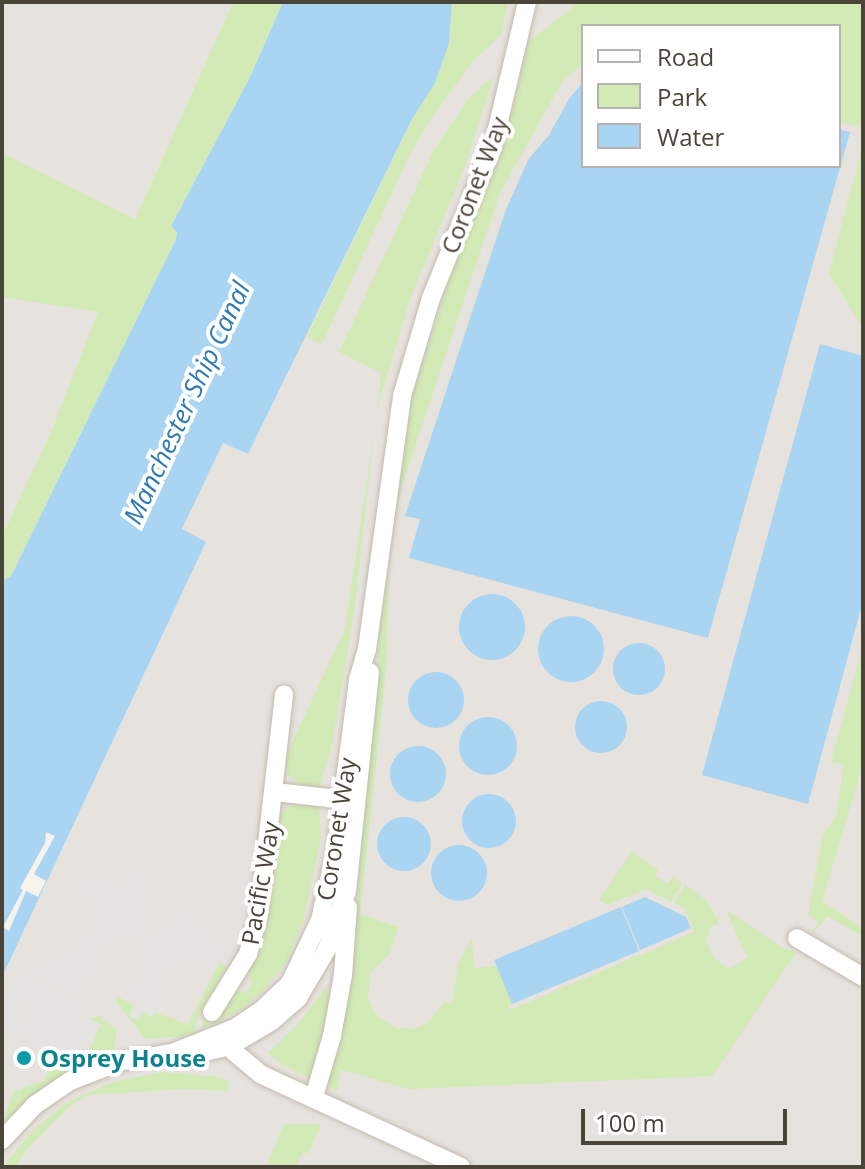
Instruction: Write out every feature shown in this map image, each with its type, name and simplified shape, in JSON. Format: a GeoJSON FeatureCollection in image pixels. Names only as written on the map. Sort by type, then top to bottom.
{"type":"FeatureCollection","features":[{"type":"Feature","properties":{"kind":"street","name":"Coronet Way"},"geometry":{"type":"LineString","coordinates":[[2,1140],[35,1105],[70,1081],[119,1062],[172,1053],[188,1056],[227,1039],[285,1010],[317,972],[347,891],[358,680],[367,649],[395,432],[410,360],[431,298],[486,168],[503,112],[527,2]]}},
{"type":"Feature","properties":{"kind":"street","name":"Pacific Way"},"geometry":{"type":"LineString","coordinates":[[212,1012],[248,954],[259,914],[284,694]]}},
{"type":"Feature","properties":{"kind":"street","name":"Pacific Way"},"geometry":{"type":"LineString","coordinates":[[275,792],[350,800]]}},
{"type":"Feature","properties":{"kind":"street","name":"Coronet Way"},"geometry":{"type":"LineString","coordinates":[[227,1039],[290,983],[320,920],[350,800]]}},
{"type":"Feature","properties":{"kind":"street"},"geometry":{"type":"LineString","coordinates":[[314,1097],[332,1036],[339,993],[348,922],[347,891]]}},
{"type":"Feature","properties":{"kind":"street"},"geometry":{"type":"LineString","coordinates":[[797,938],[863,977]]}},
{"type":"Feature","properties":{"kind":"street"},"geometry":{"type":"LineString","coordinates":[[290,983],[317,972],[327,976],[339,993]]}},
{"type":"Feature","properties":{"kind":"street"},"geometry":{"type":"LineString","coordinates":[[227,1039],[260,1074],[461,1167]]}},
{"type":"Feature","properties":{"kind":"shaded area"},"geometry":{"type":"Polygon","coordinates":[[[2,2],[233,2],[135,219],[50,434],[2,536],[2,2]]]}},
{"type":"Feature","properties":{"kind":"shaded area"},"geometry":{"type":"Polygon","coordinates":[[[452,2],[863,2],[863,1167],[2,1167],[2,977],[206,542],[181,530],[223,442],[248,454],[449,43],[452,2]]]}},
{"type":"Feature","properties":{"kind":"shaded area"},"geometry":{"type":"Polygon","coordinates":[[[141,862],[152,867],[148,876],[156,880],[139,916],[152,923],[148,932],[156,936],[161,927],[169,931],[180,909],[189,914],[194,903],[200,905],[204,910],[197,924],[212,934],[208,942],[219,947],[223,939],[228,941],[214,970],[183,955],[180,962],[169,957],[178,964],[175,971],[164,967],[155,986],[165,992],[162,999],[151,1017],[142,1012],[138,1020],[129,1016],[134,1005],[125,1000],[146,956],[131,949],[135,940],[122,934],[116,945],[109,942],[82,1000],[25,973],[30,964],[43,970],[48,959],[61,965],[75,937],[84,941],[92,923],[84,918],[91,902],[69,891],[74,880],[85,885],[90,875],[116,887],[127,866],[136,871],[141,862]]]}},
{"type":"Feature","properties":{"kind":"shaded area"},"geometry":{"type":"Polygon","coordinates":[[[19,974],[87,1005],[81,1016],[101,1025],[84,1061],[50,1051],[2,1027],[2,1010],[19,974]]]}},
{"type":"Feature","properties":{"kind":"green space"},"geometry":{"type":"Polygon","coordinates":[[[233,2],[283,2],[250,77],[171,226],[177,232],[176,239],[11,576],[2,581],[2,536],[50,434],[98,312],[2,297],[2,153],[135,219],[233,2]]]}},
{"type":"Feature","properties":{"kind":"green space"},"geometry":{"type":"Polygon","coordinates":[[[452,2],[508,2],[501,35],[474,60],[427,124],[408,158],[322,344],[307,337],[411,121],[435,83],[449,43],[452,2]]]}},
{"type":"Feature","properties":{"kind":"green space"},"geometry":{"type":"Polygon","coordinates":[[[580,2],[863,2],[863,128],[841,122],[841,24],[581,24],[581,66],[563,80],[500,193],[401,488],[390,556],[412,398],[452,272],[502,151],[529,41],[580,2]]]}},
{"type":"Feature","properties":{"kind":"green space"},"geometry":{"type":"Polygon","coordinates":[[[493,77],[466,164],[409,302],[377,410],[381,373],[339,352],[434,150],[470,97],[493,77]]]}},
{"type":"Feature","properties":{"kind":"green space"},"geometry":{"type":"Polygon","coordinates":[[[863,145],[863,329],[829,273],[863,145]]]}},
{"type":"Feature","properties":{"kind":"green space"},"geometry":{"type":"Polygon","coordinates":[[[374,433],[355,605],[332,745],[320,786],[301,785],[288,775],[285,758],[345,629],[374,433]]]}},
{"type":"Feature","properties":{"kind":"green space"},"geometry":{"type":"Polygon","coordinates":[[[389,566],[387,661],[360,914],[398,927],[390,953],[371,972],[368,998],[375,1014],[396,1028],[414,1029],[429,1022],[444,1002],[452,1004],[458,964],[472,939],[474,968],[496,966],[512,1004],[508,1006],[510,1010],[694,932],[685,909],[674,903],[685,885],[706,900],[719,923],[710,927],[706,941],[714,958],[729,969],[747,957],[726,910],[781,947],[796,953],[712,1076],[409,1089],[341,1070],[337,1091],[331,1088],[328,1078],[356,914],[380,632],[389,566]]]}},
{"type":"Feature","properties":{"kind":"green space"},"geometry":{"type":"Polygon","coordinates":[[[863,646],[863,764],[822,901],[863,928],[863,937],[828,916],[810,936],[818,922],[808,915],[823,834],[836,817],[844,765],[831,762],[863,646]]]}},
{"type":"Feature","properties":{"kind":"green space"},"geometry":{"type":"Polygon","coordinates":[[[295,803],[319,806],[321,838],[303,921],[286,963],[262,992],[237,1012],[201,1030],[205,1013],[235,991],[246,992],[252,983],[247,967],[266,917],[281,813],[295,803]]]}},
{"type":"Feature","properties":{"kind":"green space"},"geometry":{"type":"Polygon","coordinates":[[[632,852],[658,869],[655,876],[668,884],[672,877],[682,883],[671,902],[646,889],[607,905],[599,900],[632,852]]]}},
{"type":"Feature","properties":{"kind":"green space"},"geometry":{"type":"Polygon","coordinates":[[[219,963],[227,966],[198,1017],[194,1033],[189,1036],[146,1039],[116,1002],[118,997],[134,1005],[138,1020],[142,1012],[151,1017],[154,1012],[188,1024],[219,963]]]}},
{"type":"Feature","properties":{"kind":"green space"},"geometry":{"type":"Polygon","coordinates":[[[326,987],[331,1003],[329,1019],[309,1078],[283,1065],[268,1053],[299,1023],[326,987]]]}},
{"type":"Feature","properties":{"kind":"green space"},"geometry":{"type":"Polygon","coordinates":[[[103,1015],[102,1019],[117,1030],[113,1054],[59,1077],[28,1099],[2,1125],[14,1089],[21,1091],[23,1087],[44,1081],[53,1062],[67,1069],[72,1057],[84,1060],[100,1024],[89,1019],[103,1015]]]}},
{"type":"Feature","properties":{"kind":"green space"},"geometry":{"type":"Polygon","coordinates":[[[163,1072],[218,1077],[228,1080],[229,1091],[183,1089],[88,1095],[69,1107],[25,1151],[15,1167],[3,1167],[31,1132],[66,1103],[115,1081],[163,1072]]]}},
{"type":"Feature","properties":{"kind":"green space"},"geometry":{"type":"Polygon","coordinates":[[[284,1124],[321,1124],[308,1154],[303,1152],[295,1167],[266,1167],[284,1124]]]}},
{"type":"Feature","properties":{"kind":"water","name":"Manchester Ship Canal"},"geometry":{"type":"Polygon","coordinates":[[[283,2],[452,2],[449,43],[435,83],[411,121],[248,454],[223,443],[182,529],[206,542],[2,977],[2,581],[11,576],[176,239],[177,232],[171,226],[250,77],[283,2]]]}},
{"type":"Feature","properties":{"kind":"water"},"geometry":{"type":"Polygon","coordinates":[[[581,84],[581,168],[840,168],[708,638],[409,558],[420,519],[405,516],[505,212],[528,160],[549,135],[581,84]]]}},
{"type":"Feature","properties":{"kind":"water"},"geometry":{"type":"Polygon","coordinates":[[[841,130],[850,132],[841,164],[841,130]]]}},
{"type":"Feature","properties":{"kind":"water"},"geometry":{"type":"Polygon","coordinates":[[[820,344],[863,356],[863,601],[808,804],[702,775],[820,344]]]}},
{"type":"Feature","properties":{"kind":"water"},"geometry":{"type":"Polygon","coordinates":[[[492,594],[505,597],[515,604],[522,614],[525,627],[522,640],[515,650],[505,657],[492,660],[479,657],[469,650],[462,640],[459,627],[462,614],[469,604],[479,597],[492,594]]]}},
{"type":"Feature","properties":{"kind":"water"},"geometry":{"type":"Polygon","coordinates":[[[571,616],[594,626],[604,649],[594,672],[571,682],[548,672],[538,649],[548,626],[571,616]]]}},
{"type":"Feature","properties":{"kind":"water"},"geometry":{"type":"Polygon","coordinates":[[[639,643],[658,650],[665,669],[658,688],[639,695],[620,688],[613,669],[620,650],[639,643]]]}},
{"type":"Feature","properties":{"kind":"water"},"geometry":{"type":"Polygon","coordinates":[[[436,672],[456,680],[464,700],[456,720],[436,728],[416,720],[408,700],[416,680],[436,672]]]}},
{"type":"Feature","properties":{"kind":"water"},"geometry":{"type":"Polygon","coordinates":[[[601,701],[620,708],[627,727],[620,746],[601,753],[582,746],[575,727],[582,708],[601,701]]]}},
{"type":"Feature","properties":{"kind":"water"},"geometry":{"type":"Polygon","coordinates":[[[488,717],[499,719],[508,726],[515,735],[515,757],[508,766],[499,773],[488,775],[477,773],[468,766],[461,757],[459,746],[461,735],[468,726],[477,719],[488,717]]]}},
{"type":"Feature","properties":{"kind":"water"},"geometry":{"type":"Polygon","coordinates":[[[418,746],[438,754],[446,774],[438,794],[418,802],[398,794],[390,774],[398,754],[418,746]]]}},
{"type":"Feature","properties":{"kind":"water"},"geometry":{"type":"Polygon","coordinates":[[[489,794],[508,802],[516,821],[508,840],[489,848],[470,840],[462,821],[470,802],[489,794]]]}},
{"type":"Feature","properties":{"kind":"water"},"geometry":{"type":"Polygon","coordinates":[[[404,817],[415,819],[423,825],[429,833],[429,855],[423,863],[415,869],[404,871],[393,869],[385,863],[379,855],[377,844],[379,833],[385,825],[393,819],[404,817]]]}},
{"type":"Feature","properties":{"kind":"water"},"geometry":{"type":"Polygon","coordinates":[[[459,845],[479,853],[487,873],[479,893],[459,901],[439,893],[431,873],[439,853],[459,845]]]}},
{"type":"Feature","properties":{"kind":"water"},"geometry":{"type":"Polygon","coordinates":[[[645,897],[686,917],[691,928],[640,950],[622,907],[645,897]]]}},
{"type":"Feature","properties":{"kind":"water"},"geometry":{"type":"Polygon","coordinates":[[[621,907],[639,951],[512,1004],[494,960],[621,907]]]}},
{"type":"Feature","properties":{"kind":"pier"},"geometry":{"type":"Polygon","coordinates":[[[46,832],[55,836],[34,874],[46,881],[38,897],[26,891],[9,931],[3,927],[45,843],[46,832]]]}},
{"type":"Feature","properties":{"kind":"place","name":"Osprey House"},"geometry":{"type":"Point","coordinates":[24,1058]}}]}
